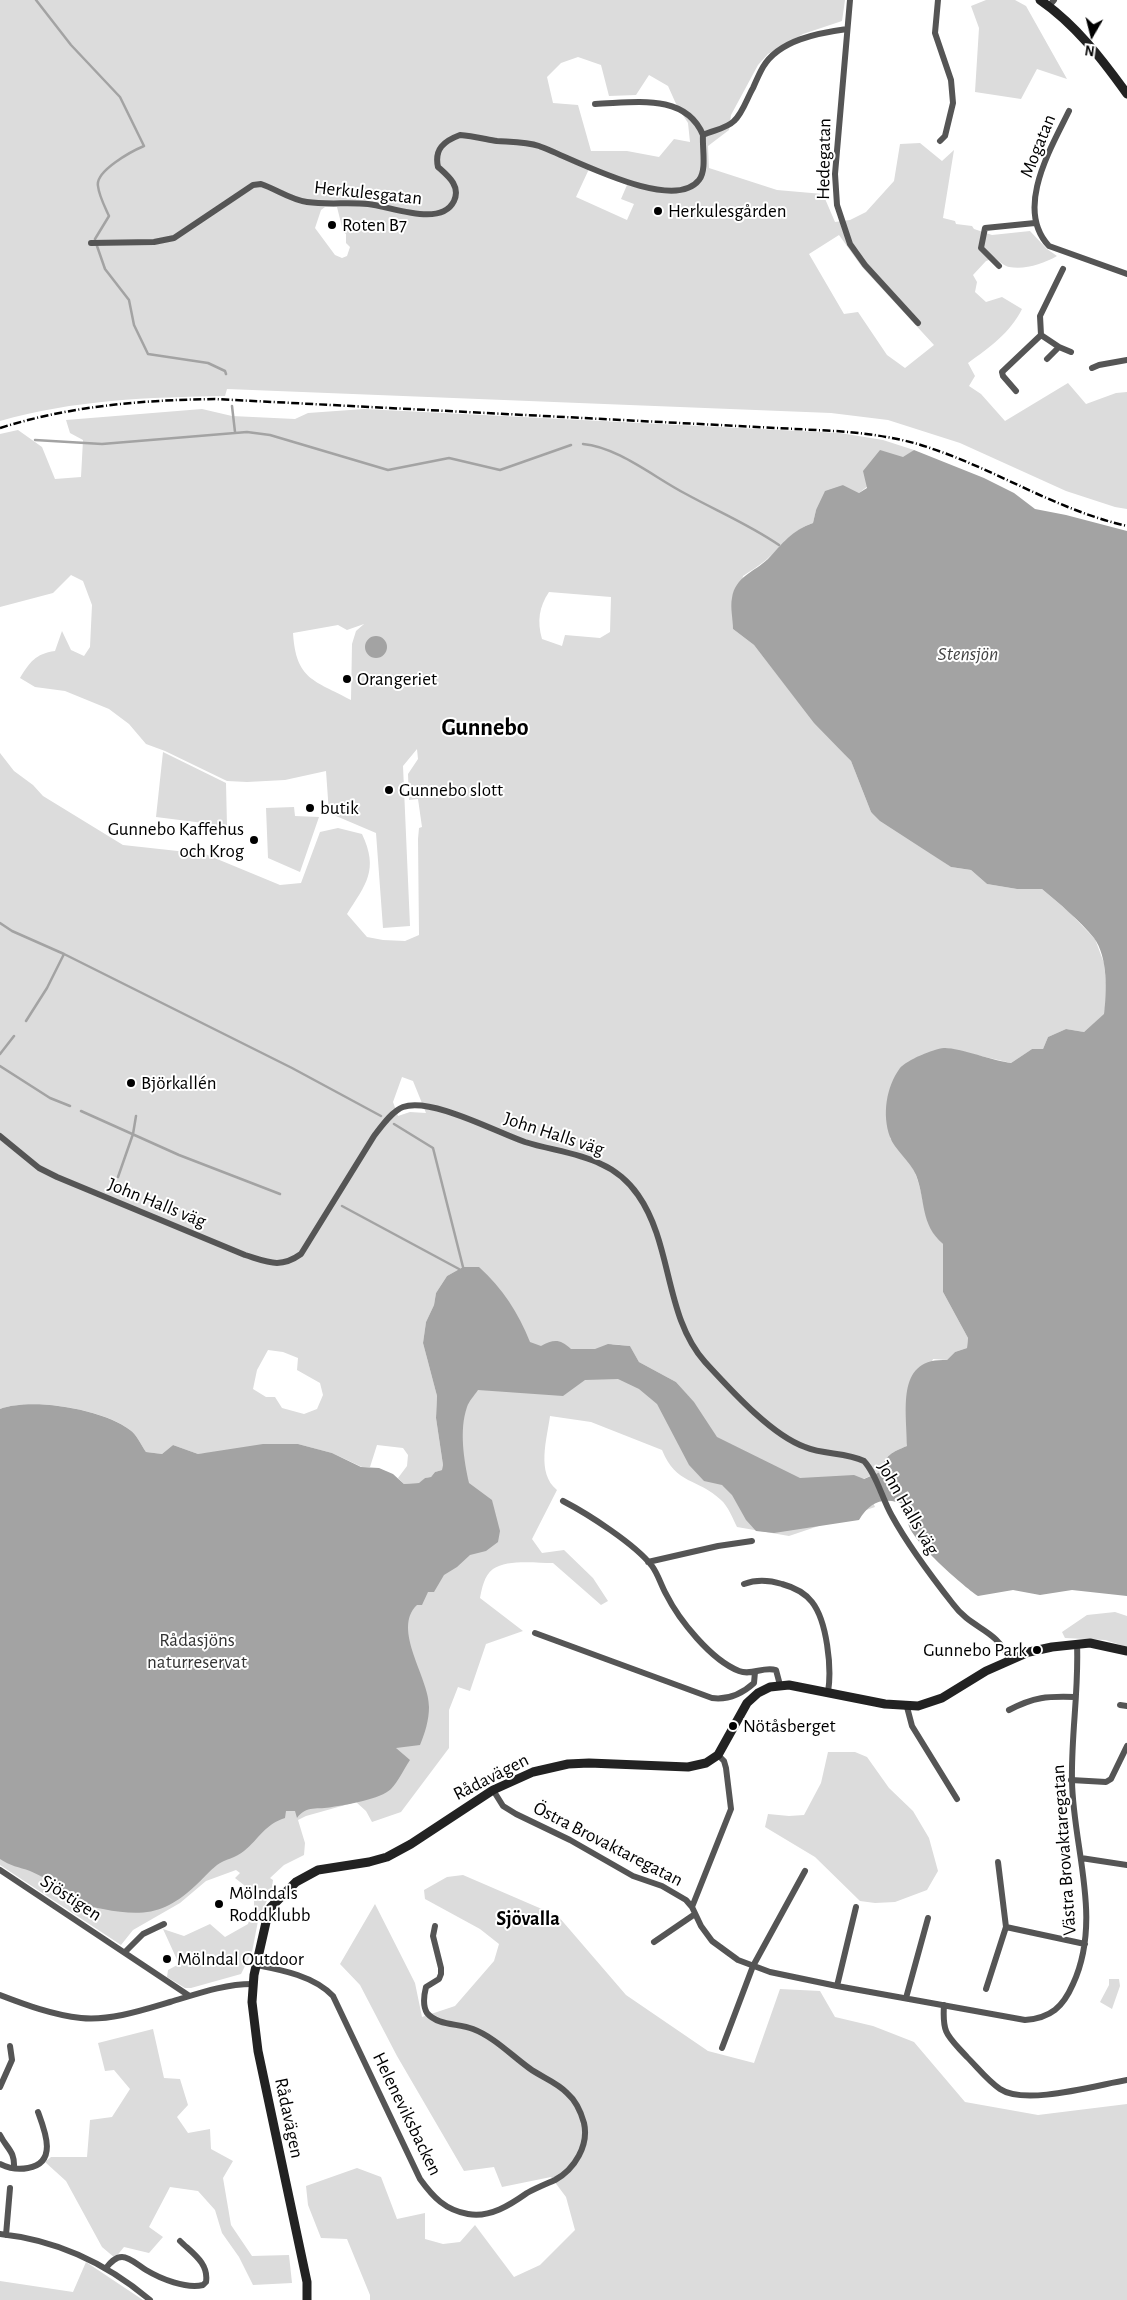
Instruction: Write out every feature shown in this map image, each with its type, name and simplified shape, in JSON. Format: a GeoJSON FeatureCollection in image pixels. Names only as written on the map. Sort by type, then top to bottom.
{"type":"FeatureCollection","features":[{"type":"Feature","properties":{"kind":"street","name":"Hedegatan"},"geometry":{"type":"LineString","coordinates":[[850,0],[835,174],[836,205],[850,244],[866,265],[918,323]]}},
{"type":"Feature","properties":{"kind":"street"},"geometry":{"type":"LineString","coordinates":[[938,0],[935,33],[951,80],[953,103],[944,136],[940,141]]}},
{"type":"Feature","properties":{"kind":"street"},"geometry":{"type":"LineString","coordinates":[[1040,0],[1051,3],[1085,41],[1127,94]]}},
{"type":"Feature","properties":{"kind":"street"},"geometry":{"type":"LineString","coordinates":[[595,104],[666,103],[691,116],[703,135],[728,125],[738,117],[763,66],[774,54],[808,37],[848,29]]}},
{"type":"Feature","properties":{"kind":"street","name":"Mogatan"},"geometry":{"type":"LineString","coordinates":[[1035,223],[1037,188],[1040,174],[1069,111]]}},
{"type":"Feature","properties":{"kind":"street","name":"Herkulesgatan"},"geometry":{"type":"LineString","coordinates":[[91,243],[154,242],[174,238],[253,185],[261,184],[306,202],[369,204],[416,213],[437,214],[450,208],[456,195],[454,182],[438,167],[438,153],[440,147],[448,140],[460,135],[537,145],[588,168],[643,187],[666,192],[679,190],[692,187],[700,179],[703,168],[703,135]]}},
{"type":"Feature","properties":{"kind":"street"},"geometry":{"type":"LineString","coordinates":[[999,266],[981,248],[985,228],[1035,223],[1042,239],[1049,246],[1127,274]]}},
{"type":"Feature","properties":{"kind":"street"},"geometry":{"type":"LineString","coordinates":[[1016,391],[1003,376],[1002,372],[1041,335],[1040,316],[1052,294],[1058,275],[1063,269]]}},
{"type":"Feature","properties":{"kind":"street"},"geometry":{"type":"LineString","coordinates":[[1041,335],[1059,347],[1071,352]]}},
{"type":"Feature","properties":{"kind":"street"},"geometry":{"type":"LineString","coordinates":[[1047,359],[1059,347]]}},
{"type":"Feature","properties":{"kind":"street"},"geometry":{"type":"LineString","coordinates":[[1092,368],[1099,364],[1127,360]]}},
{"type":"Feature","properties":{"kind":"street","name":"John Halls väg"},"geometry":{"type":"LineString","coordinates":[[0,1136],[39,1168],[57,1177],[245,1255],[277,1264],[289,1262],[300,1254],[374,1136],[402,1107],[424,1106],[453,1113],[526,1142],[602,1164],[620,1176],[637,1193],[646,1207],[657,1235],[686,1332],[704,1360],[744,1402],[795,1443],[818,1451],[859,1458],[864,1461],[870,1469],[886,1506],[912,1549],[957,1610],[969,1621],[998,1640],[1009,1659]]}},
{"type":"Feature","properties":{"kind":"street"},"geometry":{"type":"LineString","coordinates":[[562,1501],[626,1542],[648,1562],[656,1572],[677,1612],[707,1647],[726,1664],[739,1670],[755,1672],[768,1668],[776,1670],[780,1685]]}},
{"type":"Feature","properties":{"kind":"street"},"geometry":{"type":"LineString","coordinates":[[648,1562],[718,1546],[752,1541]]}},
{"type":"Feature","properties":{"kind":"street"},"geometry":{"type":"LineString","coordinates":[[744,1584],[759,1580],[774,1581],[797,1590],[811,1601],[820,1617],[824,1634],[829,1668],[828,1692]]}},
{"type":"Feature","properties":{"kind":"street"},"geometry":{"type":"LineString","coordinates":[[535,1633],[712,1698],[727,1698],[741,1692],[754,1683],[755,1672]]}},
{"type":"Feature","properties":{"kind":"street"},"geometry":{"type":"LineString","coordinates":[[692,1907],[731,1810],[726,1768],[718,1755],[746,1703],[763,1690],[780,1685],[804,1687],[885,1704],[907,1707],[918,1706],[942,1698],[1009,1659],[1044,1648],[1077,1644],[1107,1646],[1127,1651]]}},
{"type":"Feature","properties":{"kind":"street","name":"Västra Brovaktaregatan"},"geometry":{"type":"LineString","coordinates":[[837,1986],[1026,2020],[1046,2017],[1056,2011],[1069,1993],[1080,1964],[1084,1944],[1086,1906],[1081,1858],[1075,1826],[1072,1780],[1077,1644]]}},
{"type":"Feature","properties":{"kind":"street"},"geometry":{"type":"LineString","coordinates":[[1009,1710],[1029,1699],[1045,1696],[1075,1697]]}},
{"type":"Feature","properties":{"kind":"street"},"geometry":{"type":"LineString","coordinates":[[907,1707],[912,1726],[957,1798]]}},
{"type":"Feature","properties":{"kind":"street"},"geometry":{"type":"LineString","coordinates":[[1072,1780],[1106,1782],[1111,1778],[1127,1746]]}},
{"type":"Feature","properties":{"kind":"street","name":"Rådavägen"},"geometry":{"type":"LineString","coordinates":[[307,2300],[302,2257],[256,2035],[252,2002],[252,1984],[269,1909],[296,1882],[318,1870],[369,1862],[387,1857],[411,1844],[493,1790],[533,1772],[568,1764],[589,1763],[688,1767],[706,1763],[718,1755]]}},
{"type":"Feature","properties":{"kind":"street","name":"Östra Brovaktaregatan"},"geometry":{"type":"LineString","coordinates":[[493,1790],[503,1806],[516,1814],[570,1840],[633,1876],[662,1886],[686,1900],[712,1941],[732,1956],[770,1972],[837,1986]]}},
{"type":"Feature","properties":{"kind":"street"},"geometry":{"type":"LineString","coordinates":[[1081,1858],[1127,1866]]}},
{"type":"Feature","properties":{"kind":"street"},"geometry":{"type":"LineString","coordinates":[[986,1989],[1006,1927],[998,1862]]}},
{"type":"Feature","properties":{"kind":"street","name":"Sjöstigen"},"geometry":{"type":"LineString","coordinates":[[0,1870],[188,1995]]}},
{"type":"Feature","properties":{"kind":"street"},"geometry":{"type":"LineString","coordinates":[[722,2048],[754,1966],[805,1870]]}},
{"type":"Feature","properties":{"kind":"street"},"geometry":{"type":"LineString","coordinates":[[837,1986],[856,1907]]}},
{"type":"Feature","properties":{"kind":"street"},"geometry":{"type":"LineString","coordinates":[[654,1942],[695,1914]]}},
{"type":"Feature","properties":{"kind":"street"},"geometry":{"type":"LineString","coordinates":[[906,1998],[928,1918]]}},
{"type":"Feature","properties":{"kind":"street"},"geometry":{"type":"LineString","coordinates":[[125,1952],[143,1934],[164,1924]]}},
{"type":"Feature","properties":{"kind":"street","name":"Heleneviksbacken"},"geometry":{"type":"LineString","coordinates":[[256,1965],[314,1981],[324,1986],[333,1996],[410,2159],[430,2193],[440,2203],[453,2210],[469,2214],[490,2212],[516,2201],[568,2170],[583,2146],[584,2122],[573,2100],[553,2082],[530,2069],[474,2029],[436,2020],[426,2012],[423,2000],[426,1987],[439,1979],[441,1974],[433,1936],[435,1926]]}},
{"type":"Feature","properties":{"kind":"street"},"geometry":{"type":"LineString","coordinates":[[1006,1927],[1084,1944]]}},
{"type":"Feature","properties":{"kind":"street"},"geometry":{"type":"LineString","coordinates":[[0,1996],[35,2008],[82,2018],[132,2012],[220,1987],[252,1984]]}},
{"type":"Feature","properties":{"kind":"street"},"geometry":{"type":"LineString","coordinates":[[944,2005],[942,2024],[948,2036],[987,2078],[1001,2090],[1012,2094],[1037,2095],[1127,2080]]}},
{"type":"Feature","properties":{"kind":"street"},"geometry":{"type":"LineString","coordinates":[[0,2087],[12,2060],[10,2046]]}},
{"type":"Feature","properties":{"kind":"street"},"geometry":{"type":"LineString","coordinates":[[0,2164],[14,2168],[36,2166],[42,2161],[47,2153],[45,2132],[38,2112]]}},
{"type":"Feature","properties":{"kind":"street"},"geometry":{"type":"LineString","coordinates":[[0,2135],[15,2158],[14,2168]]}},
{"type":"Feature","properties":{"kind":"street"},"geometry":{"type":"LineString","coordinates":[[10,2188],[3,2235],[54,2244],[106,2268],[150,2300]]}},
{"type":"Feature","properties":{"kind":"street"},"geometry":{"type":"LineString","coordinates":[[106,2268],[113,2260],[119,2257],[125,2258],[147,2271],[171,2281],[198,2287],[203,2286],[206,2282],[206,2270],[200,2260],[180,2241]]}},
{"type":"Feature","properties":{"kind":"green space"},"geometry":{"type":"Polygon","coordinates":[[[0,0],[845,0],[842,21],[803,34],[768,54],[758,65],[731,115],[729,130],[708,146],[709,168],[777,190],[823,194],[835,222],[850,220],[866,212],[894,181],[900,144],[920,143],[942,161],[954,150],[943,218],[955,221],[956,224],[972,226],[974,229],[992,235],[1030,231],[1047,249],[1057,256],[1040,264],[1021,268],[1007,266],[995,258],[986,261],[973,275],[977,282],[975,292],[986,302],[1002,297],[1022,309],[1012,325],[992,345],[968,363],[975,376],[969,386],[981,394],[1005,421],[1068,383],[1086,404],[1116,393],[1127,392],[1127,509],[1066,491],[960,443],[888,420],[831,413],[227,389],[225,396],[168,397],[83,404],[55,408],[0,421],[0,0]],[[578,57],[561,63],[547,77],[553,103],[578,105],[591,151],[627,151],[659,157],[674,139],[690,142],[688,123],[677,106],[668,86],[649,75],[636,95],[609,96],[601,65],[578,57]],[[589,169],[576,197],[627,220],[634,204],[621,199],[627,185],[589,169]],[[325,207],[321,210],[315,228],[335,255],[342,258],[347,256],[350,247],[346,243],[346,234],[343,231],[337,207],[325,207]],[[839,235],[809,254],[844,314],[858,312],[887,355],[905,368],[934,345],[862,267],[839,235]]]}},
{"type":"Feature","properties":{"kind":"green space"},"geometry":{"type":"Polygon","coordinates":[[[986,0],[1015,0],[1026,6],[1067,79],[1037,69],[1021,99],[975,92],[979,28],[971,6],[986,0]]]}},
{"type":"Feature","properties":{"kind":"green space","name":"Rådasjöns naturreservat"},"geometry":{"type":"Polygon","coordinates":[[[202,409],[232,416],[295,419],[308,413],[364,409],[840,433],[883,440],[914,450],[859,493],[843,485],[816,510],[813,523],[798,530],[766,560],[743,576],[733,629],[754,645],[797,700],[851,761],[871,812],[951,867],[971,870],[987,884],[1017,889],[1042,889],[1069,912],[1095,939],[1104,963],[1107,992],[1104,1015],[1084,1032],[1066,1029],[1048,1037],[1043,1049],[1032,1049],[1011,1063],[946,1048],[922,1055],[890,1138],[913,1168],[928,1220],[936,1237],[943,1244],[943,1292],[968,1338],[967,1348],[955,1352],[947,1360],[933,1359],[907,1427],[907,1446],[890,1455],[884,1462],[880,1472],[863,1479],[875,1507],[789,1536],[737,1527],[724,1503],[712,1493],[681,1475],[674,1469],[662,1450],[591,1422],[550,1416],[544,1455],[547,1474],[557,1490],[532,1539],[542,1553],[564,1550],[593,1578],[608,1601],[601,1605],[553,1563],[514,1563],[493,1569],[485,1579],[480,1598],[523,1631],[486,1644],[470,1691],[458,1687],[449,1710],[449,1748],[401,1812],[372,1822],[366,1811],[356,1802],[298,1820],[305,1843],[304,1855],[284,1865],[270,1878],[273,1880],[271,1891],[258,1920],[255,1921],[258,1921],[252,1952],[241,1974],[191,1988],[185,1988],[167,1977],[168,1970],[179,1964],[163,1929],[184,1936],[210,1924],[225,1937],[248,1924],[254,1906],[254,1893],[235,1878],[240,1873],[236,1870],[206,1881],[180,1903],[133,1930],[121,1945],[0,1865],[0,1411],[145,1453],[163,1456],[198,1455],[404,1485],[420,1484],[442,1475],[463,1267],[447,1276],[436,1293],[434,1305],[426,1322],[423,1343],[437,1396],[436,1418],[443,1465],[442,1470],[435,1472],[431,1477],[425,1478],[420,1483],[404,1484],[398,1478],[407,1466],[408,1455],[403,1448],[377,1445],[370,1467],[362,1467],[332,1453],[298,1444],[198,1454],[173,1445],[162,1454],[146,1452],[137,1437],[130,1430],[103,1416],[86,1411],[67,1407],[30,1404],[0,1409],[0,753],[14,771],[33,785],[43,796],[123,845],[205,854],[280,885],[301,883],[320,832],[338,828],[362,834],[367,847],[370,867],[365,885],[347,914],[367,937],[405,941],[419,935],[418,839],[419,828],[422,827],[418,799],[409,800],[408,774],[418,759],[417,749],[403,766],[410,926],[383,928],[376,833],[329,813],[326,771],[285,780],[227,781],[165,751],[146,744],[129,724],[109,709],[65,691],[35,687],[20,678],[34,660],[42,654],[55,651],[62,631],[71,650],[84,656],[90,647],[92,605],[83,581],[71,575],[53,593],[0,607],[0,434],[18,430],[42,447],[55,479],[81,477],[83,440],[70,433],[66,420],[202,409]],[[549,592],[540,614],[542,639],[562,646],[565,635],[600,638],[610,632],[611,597],[549,592]],[[364,624],[347,630],[338,625],[293,633],[298,660],[309,677],[351,700],[352,644],[356,631],[364,624]],[[402,1077],[393,1102],[398,1116],[410,1112],[426,1113],[413,1081],[402,1077]],[[611,1344],[694,1403],[676,1382],[639,1362],[630,1346],[611,1344]],[[268,1350],[257,1370],[253,1389],[266,1397],[275,1397],[282,1408],[304,1414],[317,1409],[323,1395],[320,1383],[297,1370],[298,1358],[283,1352],[268,1350]]]}},
{"type":"Feature","properties":{"kind":"green space"},"geometry":{"type":"Polygon","coordinates":[[[163,752],[226,783],[227,826],[156,817],[163,752]]]}},
{"type":"Feature","properties":{"kind":"green space"},"geometry":{"type":"Polygon","coordinates":[[[294,807],[295,816],[319,817],[300,872],[268,858],[266,808],[294,807]]]}},
{"type":"Feature","properties":{"kind":"green space"},"geometry":{"type":"Polygon","coordinates":[[[1115,1612],[1127,1616],[1127,1647],[1105,1640],[1065,1638],[1062,1632],[1087,1615],[1115,1612]]]}},
{"type":"Feature","properties":{"kind":"green space"},"geometry":{"type":"Polygon","coordinates":[[[828,1752],[855,1752],[867,1757],[889,1788],[913,1811],[929,1838],[938,1871],[927,1890],[895,1902],[875,1903],[860,1901],[815,1857],[765,1827],[768,1814],[804,1815],[821,1783],[828,1752]]]}},
{"type":"Feature","properties":{"kind":"green space"},"geometry":{"type":"Polygon","coordinates":[[[463,1875],[558,1916],[626,1995],[708,2051],[754,2063],[780,1989],[820,1991],[835,2017],[873,2026],[914,2042],[965,2102],[1038,2115],[1127,2104],[1127,2300],[370,2300],[370,2295],[347,2239],[321,2238],[308,2205],[306,2186],[357,2168],[381,2177],[397,2219],[425,2213],[425,2239],[443,2244],[460,2242],[475,2225],[514,2277],[540,2265],[575,2230],[566,2197],[551,2177],[502,2187],[494,2167],[464,2171],[397,2056],[360,1985],[340,1964],[375,1904],[415,1983],[422,2017],[455,2006],[494,1961],[499,1944],[480,1929],[425,1899],[424,1890],[447,1877],[463,1875]]]}},
{"type":"Feature","properties":{"kind":"green space"},"geometry":{"type":"Polygon","coordinates":[[[1109,1979],[1119,1979],[1120,1986],[1112,2009],[1100,2002],[1109,1985],[1109,1979]]]}},
{"type":"Feature","properties":{"kind":"green space"},"geometry":{"type":"Polygon","coordinates":[[[153,2029],[164,2078],[180,2079],[188,2105],[177,2117],[188,2133],[210,2129],[211,2149],[233,2161],[223,2178],[231,2225],[252,2256],[289,2255],[292,2283],[253,2285],[239,2257],[222,2233],[215,2210],[198,2191],[170,2187],[149,2227],[163,2237],[149,2253],[124,2247],[115,2258],[102,2247],[66,2181],[45,2162],[51,2157],[87,2157],[90,2120],[112,2117],[130,2089],[114,2070],[105,2071],[98,2043],[153,2029]]]}},
{"type":"Feature","properties":{"kind":"green space"},"geometry":{"type":"Polygon","coordinates":[[[86,2262],[143,2300],[0,2300],[0,2281],[73,2292],[86,2262]]]}},
{"type":"Feature","properties":{"kind":"water","name":"Stensjön"},"geometry":{"type":"Polygon","coordinates":[[[880,450],[903,457],[914,450],[984,478],[1014,493],[1035,509],[1127,531],[1127,1596],[1072,1590],[1040,1595],[1013,1590],[978,1596],[950,1573],[917,1539],[908,1522],[909,1506],[894,1501],[881,1501],[869,1507],[859,1520],[774,1533],[756,1531],[746,1520],[732,1495],[722,1485],[704,1481],[689,1465],[657,1404],[639,1389],[618,1379],[585,1380],[563,1396],[478,1390],[468,1405],[463,1425],[464,1455],[469,1483],[492,1500],[500,1531],[498,1542],[486,1551],[470,1555],[457,1567],[444,1575],[434,1592],[428,1592],[422,1605],[417,1605],[410,1615],[408,1627],[410,1640],[428,1696],[428,1717],[420,1745],[396,1748],[410,1760],[391,1789],[380,1796],[363,1801],[304,1811],[297,1818],[295,1811],[286,1811],[285,1818],[272,1824],[241,1853],[217,1865],[174,1903],[142,1913],[130,1913],[82,1904],[66,1894],[56,1882],[0,1859],[0,1409],[30,1404],[48,1405],[66,1407],[103,1416],[130,1430],[137,1437],[146,1452],[162,1454],[173,1445],[198,1454],[263,1444],[298,1444],[332,1453],[361,1467],[379,1468],[393,1474],[404,1484],[419,1483],[425,1478],[431,1477],[435,1472],[442,1470],[443,1465],[436,1418],[437,1396],[423,1343],[426,1322],[434,1305],[436,1293],[447,1276],[463,1267],[479,1267],[509,1302],[530,1342],[541,1346],[557,1341],[564,1343],[571,1349],[595,1349],[608,1344],[630,1346],[639,1362],[676,1382],[694,1402],[717,1437],[800,1478],[854,1475],[864,1479],[880,1472],[884,1462],[890,1455],[907,1446],[906,1403],[911,1377],[919,1367],[930,1361],[947,1360],[955,1352],[967,1348],[968,1338],[943,1292],[943,1244],[930,1228],[916,1175],[890,1137],[886,1111],[891,1084],[903,1065],[933,1050],[950,1048],[1011,1063],[1032,1049],[1043,1049],[1048,1037],[1066,1029],[1084,1032],[1104,1014],[1106,985],[1102,955],[1094,938],[1042,889],[1017,889],[987,884],[971,870],[951,867],[880,821],[871,812],[851,761],[814,723],[754,645],[733,629],[732,598],[741,580],[763,564],[799,529],[813,523],[816,510],[825,491],[843,485],[859,493],[867,488],[863,471],[880,450]]]}},
{"type":"Feature","properties":{"kind":"water"},"geometry":{"type":"Polygon","coordinates":[[[376,636],[386,643],[387,647],[380,657],[376,658],[366,651],[365,647],[372,637],[376,636]]]}},
{"type":"Feature","properties":{"kind":"waterway"},"geometry":{"type":"LineString","coordinates":[[36,0],[71,45],[120,97],[144,146],[115,162],[102,174],[98,186],[109,216],[95,239]]}},
{"type":"Feature","properties":{"kind":"waterway"},"geometry":{"type":"LineString","coordinates":[[97,246],[105,269],[129,300],[134,325],[148,354],[208,363],[225,371],[226,374]]}},
{"type":"Feature","properties":{"kind":"waterway"},"geometry":{"type":"LineString","coordinates":[[232,406],[235,432]]}},
{"type":"Feature","properties":{"kind":"waterway"},"geometry":{"type":"LineString","coordinates":[[35,440],[102,444],[247,432],[270,435],[388,470],[449,458],[500,470],[571,445]]}},
{"type":"Feature","properties":{"kind":"waterway"},"geometry":{"type":"LineString","coordinates":[[583,444],[596,446],[623,457],[779,545]]}},
{"type":"Feature","properties":{"kind":"waterway"},"geometry":{"type":"LineString","coordinates":[[0,923],[12,931],[64,954],[292,1068],[381,1116]]}},
{"type":"Feature","properties":{"kind":"waterway"},"geometry":{"type":"LineString","coordinates":[[26,1021],[47,988],[64,954]]}},
{"type":"Feature","properties":{"kind":"waterway"},"geometry":{"type":"LineString","coordinates":[[0,1054],[14,1036]]}},
{"type":"Feature","properties":{"kind":"waterway"},"geometry":{"type":"LineString","coordinates":[[0,1066],[50,1098],[70,1106]]}},
{"type":"Feature","properties":{"kind":"waterway"},"geometry":{"type":"LineString","coordinates":[[81,1111],[179,1155],[280,1194]]}},
{"type":"Feature","properties":{"kind":"waterway"},"geometry":{"type":"LineString","coordinates":[[118,1177],[133,1134],[136,1116]]}},
{"type":"Feature","properties":{"kind":"waterway"},"geometry":{"type":"LineString","coordinates":[[394,1124],[433,1148],[463,1267]]}},
{"type":"Feature","properties":{"kind":"waterway"},"geometry":{"type":"LineString","coordinates":[[342,1206],[459,1269]]}},
{"type":"Feature","properties":{"kind":"railway"},"geometry":{"type":"LineString","coordinates":[[0,428],[26,420],[80,409],[133,403],[215,399],[845,432],[894,438],[914,443],[968,462],[1072,509],[1127,526]]}},
{"type":"Feature","properties":{"kind":"place","name":"Herkulesgården"},"geometry":{"type":"Point","coordinates":[658,211]}},
{"type":"Feature","properties":{"kind":"place","name":"Roten B7"},"geometry":{"type":"Point","coordinates":[332,225]}},
{"type":"Feature","properties":{"kind":"place","name":"Orangeriet"},"geometry":{"type":"Point","coordinates":[347,679]}},
{"type":"Feature","properties":{"kind":"place","name":"Gunnebo slott"},"geometry":{"type":"Point","coordinates":[389,790]}},
{"type":"Feature","properties":{"kind":"place","name":"butik"},"geometry":{"type":"Point","coordinates":[310,808]}},
{"type":"Feature","properties":{"kind":"place","name":"Gunnebo Kaffehus och Krog"},"geometry":{"type":"Point","coordinates":[254,840]}},
{"type":"Feature","properties":{"kind":"place","name":"Björkallén"},"geometry":{"type":"Point","coordinates":[131,1083]}},
{"type":"Feature","properties":{"kind":"place","name":"Gunnebo Park"},"geometry":{"type":"Point","coordinates":[1037,1650]}},
{"type":"Feature","properties":{"kind":"place","name":"Nötåsberget"},"geometry":{"type":"Point","coordinates":[733,1726]}},
{"type":"Feature","properties":{"kind":"place","name":"Mölndals Roddklubb"},"geometry":{"type":"Point","coordinates":[219,1904]}},
{"type":"Feature","properties":{"kind":"place","name":"Mölndal Outdoor"},"geometry":{"type":"Point","coordinates":[167,1959]}},
{"type":"Feature","properties":{"kind":"district","name":"Gunnebo"},"geometry":{"type":"Point","coordinates":[485,728]}},
{"type":"Feature","properties":{"kind":"district","name":"Sjövalla"},"geometry":{"type":"Point","coordinates":[528,1919]}}]}
